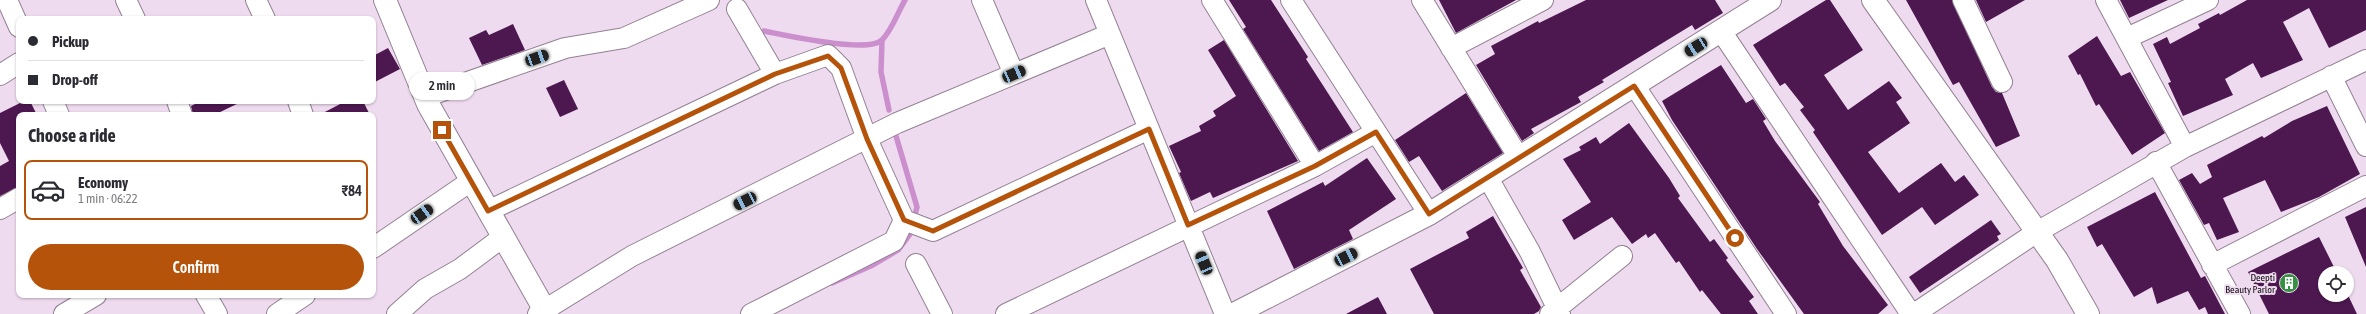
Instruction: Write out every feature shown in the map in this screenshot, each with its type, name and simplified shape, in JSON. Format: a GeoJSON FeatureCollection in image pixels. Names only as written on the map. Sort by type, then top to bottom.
{"type":"FeatureCollection","features":[{"type":"Feature","properties":{"kind":"street"},"geometry":{"type":"LineString","coordinates":[[7,0],[16,20]]}},
{"type":"Feature","properties":{"kind":"street"},"geometry":{"type":"LineString","coordinates":[[126,0],[134,16]]}},
{"type":"Feature","properties":{"kind":"street"},"geometry":{"type":"LineString","coordinates":[[256,0],[264,16]]}},
{"type":"Feature","properties":{"kind":"street"},"geometry":{"type":"LineString","coordinates":[[384,0],[425,97],[503,237],[543,313],[632,256],[897,123],[1110,34]]}},
{"type":"Feature","properties":{"kind":"street"},"geometry":{"type":"LineString","coordinates":[[425,97],[565,48],[624,38],[709,0]]}},
{"type":"Feature","properties":{"kind":"street"},"geometry":{"type":"LineString","coordinates":[[982,0],[1014,74]]}},
{"type":"Feature","properties":{"kind":"street"},"geometry":{"type":"LineString","coordinates":[[1096,0],[1225,314]]}},
{"type":"Feature","properties":{"kind":"street"},"geometry":{"type":"LineString","coordinates":[[1212,0],[1315,166]]}},
{"type":"Feature","properties":{"kind":"street"},"geometry":{"type":"LineString","coordinates":[[1291,0],[1429,214]]}},
{"type":"Feature","properties":{"kind":"street"},"geometry":{"type":"LineString","coordinates":[[1422,0],[1519,158]]}},
{"type":"Feature","properties":{"kind":"street"},"geometry":{"type":"LineString","coordinates":[[1451,48],[1543,0]]}},
{"type":"Feature","properties":{"kind":"street"},"geometry":{"type":"LineString","coordinates":[[1234,314],[1429,214],[1770,0]]}},
{"type":"Feature","properties":{"kind":"street"},"geometry":{"type":"LineString","coordinates":[[1872,0],[2057,260],[2088,314]]}},
{"type":"Feature","properties":{"kind":"street"},"geometry":{"type":"LineString","coordinates":[[1963,0],[2002,82]]}},
{"type":"Feature","properties":{"kind":"street"},"geometry":{"type":"LineString","coordinates":[[2106,0],[2185,147]]}},
{"type":"Feature","properties":{"kind":"street"},"geometry":{"type":"LineString","coordinates":[[2127,38],[2208,0]]}},
{"type":"Feature","properties":{"kind":"street"},"geometry":{"type":"LineString","coordinates":[[739,3],[775,74]]}},
{"type":"Feature","properties":{"kind":"street"},"geometry":{"type":"LineString","coordinates":[[1721,31],[1911,314]]}},
{"type":"Feature","properties":{"kind":"street"},"geometry":{"type":"LineString","coordinates":[[488,211],[775,74],[828,56],[841,68],[867,139],[904,220],[933,231],[1149,129]]}},
{"type":"Feature","properties":{"kind":"street"},"geometry":{"type":"LineString","coordinates":[[1914,314],[2037,232],[2156,162],[2366,60]]}},
{"type":"Feature","properties":{"kind":"street"},"geometry":{"type":"LineString","coordinates":[[0,75],[16,65]]}},
{"type":"Feature","properties":{"kind":"street"},"geometry":{"type":"LineString","coordinates":[[2331,76],[2366,146]]}},
{"type":"Feature","properties":{"kind":"street"},"geometry":{"type":"LineString","coordinates":[[1634,86],[1786,314]]}},
{"type":"Feature","properties":{"kind":"street"},"geometry":{"type":"LineString","coordinates":[[1006,314],[1188,225],[1315,166],[1376,132]]}},
{"type":"Feature","properties":{"kind":"street"},"geometry":{"type":"LineString","coordinates":[[2156,162],[2240,314]]}},
{"type":"Feature","properties":{"kind":"street"},"geometry":{"type":"LineString","coordinates":[[1488,178],[1530,252],[1556,312],[1622,256]]}},
{"type":"Feature","properties":{"kind":"street"},"geometry":{"type":"LineString","coordinates":[[376,246],[471,181]]}},
{"type":"Feature","properties":{"kind":"street"},"geometry":{"type":"LineString","coordinates":[[2212,265],[2366,186]]}},
{"type":"Feature","properties":{"kind":"street"},"geometry":{"type":"LineString","coordinates":[[0,209],[16,200]]}},
{"type":"Feature","properties":{"kind":"street"},"geometry":{"type":"LineString","coordinates":[[751,314],[894,241],[904,220]]}},
{"type":"Feature","properties":{"kind":"street"},"geometry":{"type":"LineString","coordinates":[[397,314],[425,289],[460,269],[503,237]]}},
{"type":"Feature","properties":{"kind":"street"},"geometry":{"type":"LineString","coordinates":[[916,264],[942,314]]}},
{"type":"Feature","properties":{"kind":"street"},"geometry":{"type":"LineString","coordinates":[[64,314],[91,298]]}},
{"type":"Feature","properties":{"kind":"street"},"geometry":{"type":"LineString","coordinates":[[208,298],[217,314]]}},
{"type":"Feature","properties":{"kind":"street"},"geometry":{"type":"LineString","coordinates":[[277,314],[301,298]]}},
{"type":"Feature","properties":{"kind":"building"},"geometry":{"type":"Polygon","coordinates":[[[1229,0],[1271,0],[1308,57],[1306,59],[1353,132],[1319,151],[1243,29],[1246,27],[1229,0]]]}},
{"type":"Feature","properties":{"kind":"building"},"geometry":{"type":"Polygon","coordinates":[[[1439,0],[1516,0],[1456,33],[1439,0]]]}},
{"type":"Feature","properties":{"kind":"building"},"geometry":{"type":"Polygon","coordinates":[[[1586,0],[1715,0],[1723,13],[1695,30],[1692,25],[1602,80],[1604,82],[1578,97],[1581,102],[1531,129],[1534,133],[1522,141],[1476,65],[1495,54],[1491,46],[1538,21],[1539,23],[1586,0]]]}},
{"type":"Feature","properties":{"kind":"building"},"geometry":{"type":"Polygon","coordinates":[[[1826,0],[1830,0],[1863,50],[1824,75],[1848,110],[1889,81],[1902,98],[1896,102],[1910,123],[1868,152],[1899,193],[1941,163],[1955,182],[1964,175],[1979,195],[1935,225],[1922,207],[1882,235],[1813,132],[1815,130],[1800,110],[1804,107],[1785,83],[1780,86],[1753,45],[1826,0]]]}},
{"type":"Feature","properties":{"kind":"building"},"geometry":{"type":"Polygon","coordinates":[[[1906,0],[1952,0],[1992,87],[1996,92],[2002,93],[2020,136],[1996,147],[1959,82],[1953,85],[1906,0]]]}},
{"type":"Feature","properties":{"kind":"building"},"geometry":{"type":"Polygon","coordinates":[[[1976,0],[2025,0],[1986,22],[1976,0]]]}},
{"type":"Feature","properties":{"kind":"building"},"geometry":{"type":"Polygon","coordinates":[[[2120,0],[2168,0],[2129,18],[2120,0]]]}},
{"type":"Feature","properties":{"kind":"building"},"geometry":{"type":"Polygon","coordinates":[[[2247,0],[2366,0],[2366,30],[2329,48],[2309,8],[2283,22],[2303,60],[2261,78],[2253,63],[2225,79],[2233,95],[2183,116],[2168,83],[2171,82],[2153,44],[2167,37],[2170,44],[2200,28],[2198,24],[2219,13],[2220,15],[2247,0]]]}},
{"type":"Feature","properties":{"kind":"building"},"geometry":{"type":"Polygon","coordinates":[[[513,24],[525,50],[482,65],[469,38],[486,30],[489,35],[513,24]]]}},
{"type":"Feature","properties":{"kind":"building"},"geometry":{"type":"Polygon","coordinates":[[[2097,36],[2121,76],[2130,72],[2165,133],[2132,155],[2099,104],[2096,106],[2080,74],[2078,75],[2068,56],[2097,36]]]}},
{"type":"Feature","properties":{"kind":"building"},"geometry":{"type":"Polygon","coordinates":[[[1224,40],[1298,161],[1213,198],[1210,192],[1191,201],[1179,173],[1181,172],[1169,146],[1201,131],[1199,126],[1216,116],[1213,111],[1236,96],[1208,50],[1224,40]]]}},
{"type":"Feature","properties":{"kind":"building"},"geometry":{"type":"Polygon","coordinates":[[[388,48],[400,69],[376,81],[376,54],[388,48]]]}},
{"type":"Feature","properties":{"kind":"building"},"geometry":{"type":"Polygon","coordinates":[[[1721,65],[1746,103],[1753,99],[1766,119],[1763,121],[1775,141],[1820,202],[1818,204],[1843,246],[1888,305],[1878,314],[1804,314],[1757,249],[1672,120],[1662,101],[1721,65]]]}},
{"type":"Feature","properties":{"kind":"building"},"geometry":{"type":"Polygon","coordinates":[[[564,80],[578,109],[560,117],[546,88],[564,80]]]}},
{"type":"Feature","properties":{"kind":"building"},"geometry":{"type":"Polygon","coordinates":[[[1466,93],[1503,153],[1442,191],[1419,156],[1409,162],[1395,140],[1466,93]]]}},
{"type":"Feature","properties":{"kind":"building"},"geometry":{"type":"Polygon","coordinates":[[[18,104],[32,104],[36,112],[16,112],[16,188],[0,196],[0,166],[9,161],[0,143],[0,113],[18,104]]]}},
{"type":"Feature","properties":{"kind":"building"},"geometry":{"type":"Polygon","coordinates":[[[195,104],[237,104],[220,112],[192,112],[191,106],[195,104]]]}},
{"type":"Feature","properties":{"kind":"building"},"geometry":{"type":"Polygon","coordinates":[[[340,104],[364,104],[368,112],[325,112],[340,104]]]}},
{"type":"Feature","properties":{"kind":"building"},"geometry":{"type":"Polygon","coordinates":[[[2327,106],[2360,174],[2319,197],[2281,212],[2265,180],[2223,198],[2239,232],[2217,240],[2209,223],[2204,225],[2179,180],[2192,173],[2200,184],[2212,177],[2207,165],[2262,136],[2264,138],[2292,121],[2327,106]]]}},
{"type":"Feature","properties":{"kind":"building"},"geometry":{"type":"Polygon","coordinates":[[[1629,123],[1669,178],[1680,196],[1678,198],[1710,242],[1714,239],[1728,258],[1726,260],[1754,297],[1749,301],[1758,314],[1721,314],[1702,290],[1700,292],[1679,261],[1676,263],[1655,233],[1648,238],[1646,234],[1632,244],[1612,217],[1574,240],[1562,220],[1591,202],[1563,159],[1581,150],[1579,147],[1596,137],[1600,144],[1629,123]]]}},
{"type":"Feature","properties":{"kind":"building"},"geometry":{"type":"Polygon","coordinates":[[[1367,158],[1396,199],[1349,230],[1353,239],[1294,269],[1267,211],[1323,182],[1325,186],[1367,158]]]}},
{"type":"Feature","properties":{"kind":"building"},"geometry":{"type":"Polygon","coordinates":[[[2155,192],[2201,278],[2205,276],[2225,314],[2208,314],[2205,307],[2199,310],[2188,291],[2157,304],[2152,287],[2134,297],[2102,244],[2097,247],[2087,227],[2155,192]]]}},
{"type":"Feature","properties":{"kind":"building"},"geometry":{"type":"Polygon","coordinates":[[[2366,207],[2366,267],[2345,217],[2366,207]]]}},
{"type":"Feature","properties":{"kind":"building"},"geometry":{"type":"Polygon","coordinates":[[[1493,216],[1523,268],[1520,270],[1541,307],[1539,311],[1534,314],[1434,314],[1410,269],[1469,238],[1466,232],[1493,216]]]}},
{"type":"Feature","properties":{"kind":"building"},"geometry":{"type":"Polygon","coordinates":[[[1991,220],[2001,234],[1997,236],[1999,240],[1920,293],[1909,277],[1991,220]]]}},
{"type":"Feature","properties":{"kind":"building","name":"Deepti Beauty Parlor"},"geometry":{"type":"Polygon","coordinates":[[[2319,237],[2334,266],[2318,266],[2318,302],[2351,302],[2357,314],[2269,314],[2248,272],[2319,237]]]}},
{"type":"Feature","properties":{"kind":"building"},"geometry":{"type":"Polygon","coordinates":[[[1378,297],[1387,314],[1346,314],[1378,297]]]}},
{"type":"Feature","properties":{"kind":"waterway"},"geometry":{"type":"LineString","coordinates":[[764,31],[826,42],[861,45],[874,44],[886,36],[905,0]]}},
{"type":"Feature","properties":{"kind":"waterway"},"geometry":{"type":"LineString","coordinates":[[882,40],[881,72],[889,110]]}},
{"type":"Feature","properties":{"kind":"waterway"},"geometry":{"type":"LineString","coordinates":[[832,283],[873,265],[898,250],[910,234],[917,207],[896,136]]}},
{"type":"Feature","properties":{"kind":"place","name":"Deepti Beauty Parlor"},"geometry":{"type":"Point","coordinates":[2289,283]}},
{"type":"Feature","properties":{"kind":"route"},"geometry":{"type":"LineString","coordinates":[[442,130],[488,211],[775,74],[828,56],[841,68],[867,139],[904,220],[933,231],[1149,129],[1188,225],[1315,166],[1376,132],[1429,214],[1634,86],[1735,238]]}}]}
